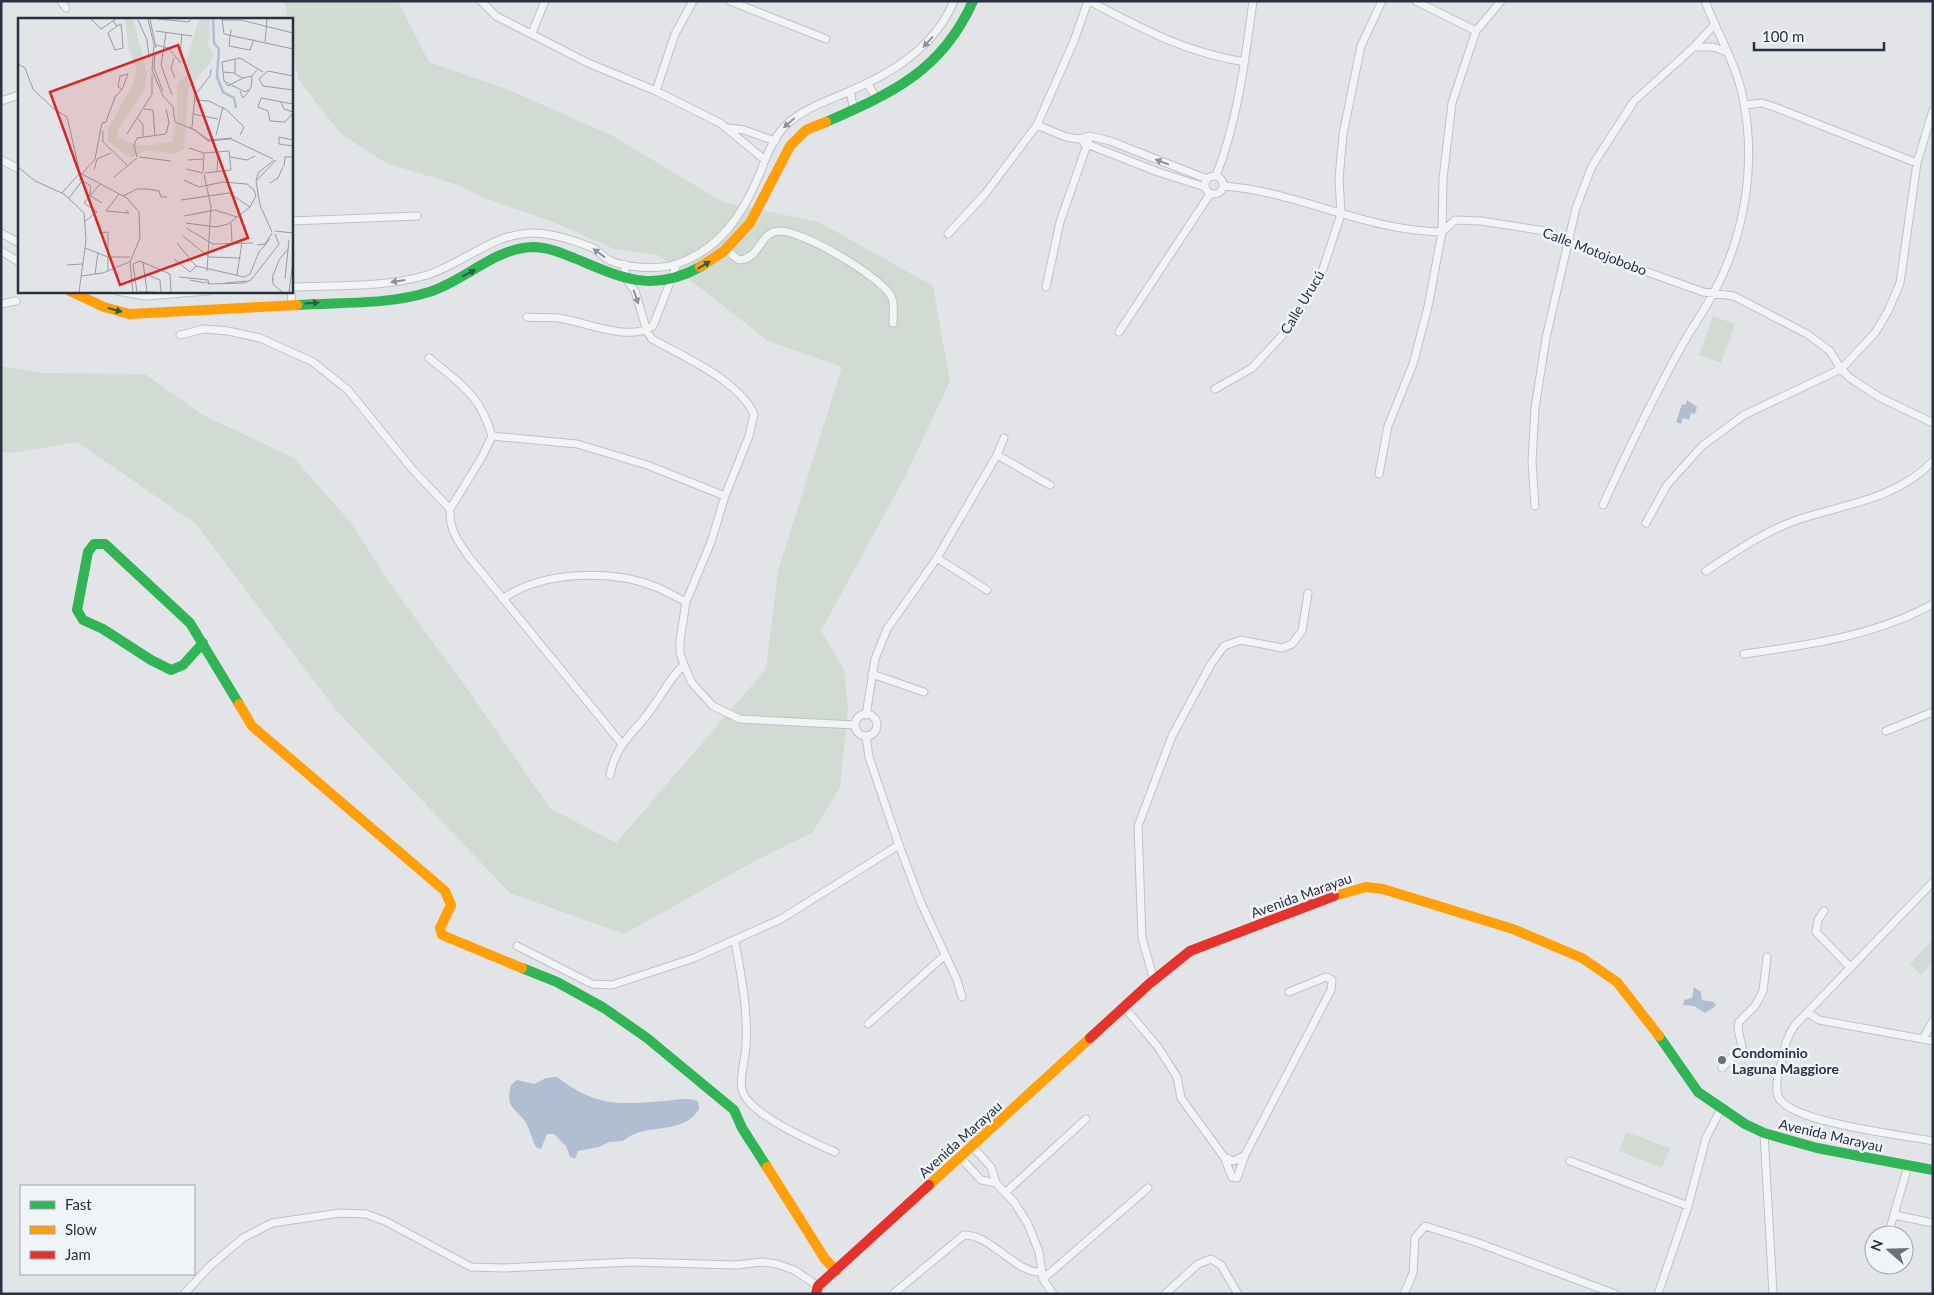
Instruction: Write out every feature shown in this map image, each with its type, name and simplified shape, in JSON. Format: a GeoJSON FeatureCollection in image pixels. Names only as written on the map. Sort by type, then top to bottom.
{"type":"FeatureCollection","features":[{"type":"Feature","properties":{"kind":"street"},"geometry":{"type":"LineString","coordinates":[[61,1],[66,8]]}},
{"type":"Feature","properties":{"kind":"street"},"geometry":{"type":"LineString","coordinates":[[481,1],[496,16],[532,33],[588,64],[656,91],[728,128],[744,130],[775,141]]}},
{"type":"Feature","properties":{"kind":"street"},"geometry":{"type":"LineString","coordinates":[[532,33],[545,1]]}},
{"type":"Feature","properties":{"kind":"street"},"geometry":{"type":"LineString","coordinates":[[656,91],[675,34],[693,1]]}},
{"type":"Feature","properties":{"kind":"street"},"geometry":{"type":"LineString","coordinates":[[730,1],[826,39]]}},
{"type":"Feature","properties":{"kind":"street"},"geometry":{"type":"LineString","coordinates":[[292,287],[410,279],[448,266],[494,241],[521,234],[553,235],[594,248],[609,260],[624,264],[645,268],[677,264],[712,246],[731,228],[754,186],[775,141],[787,124],[800,115],[867,83],[917,54],[933,37],[954,1]]}},
{"type":"Feature","properties":{"kind":"street"},"geometry":{"type":"LineString","coordinates":[[72,292],[104,307],[129,314],[395,298],[433,291],[513,250],[534,247],[549,250],[626,279],[672,280],[695,270],[726,250],[750,222],[795,141],[806,130],[854,110],[933,62],[948,47],[961,28],[973,1]]}},
{"type":"Feature","properties":{"kind":"street"},"geometry":{"type":"LineString","coordinates":[[948,234],[985,194],[1037,125],[1074,41],[1089,1],[1155,35],[1196,52],[1244,62]]}},
{"type":"Feature","properties":{"kind":"street"},"geometry":{"type":"LineString","coordinates":[[1216,176],[1230,133],[1244,62],[1253,1]]}},
{"type":"Feature","properties":{"kind":"street"},"geometry":{"type":"LineString","coordinates":[[1341,214],[1339,179],[1345,125],[1361,46],[1382,1]]}},
{"type":"Feature","properties":{"kind":"street"},"geometry":{"type":"LineString","coordinates":[[1416,1],[1476,31]]}},
{"type":"Feature","properties":{"kind":"street"},"geometry":{"type":"LineString","coordinates":[[1379,474],[1388,426],[1416,355],[1428,307],[1442,232],[1444,179],[1452,103],[1476,31],[1501,1]]}},
{"type":"Feature","properties":{"kind":"street"},"geometry":{"type":"LineString","coordinates":[[1603,505],[1630,445],[1665,377],[1714,294],[1732,252],[1741,221],[1746,191],[1745,105],[1740,84],[1705,1]]}},
{"type":"Feature","properties":{"kind":"street"},"geometry":{"type":"LineString","coordinates":[[1535,506],[1532,462],[1535,408],[1546,338],[1576,208],[1592,166],[1610,135],[1634,101],[1694,47],[1714,25]]}},
{"type":"Feature","properties":{"kind":"street"},"geometry":{"type":"LineString","coordinates":[[1694,47],[1713,47],[1727,52]]}},
{"type":"Feature","properties":{"kind":"street"},"geometry":{"type":"LineString","coordinates":[[867,83],[876,98]]}},
{"type":"Feature","properties":{"kind":"street"},"geometry":{"type":"LineString","coordinates":[[850,91],[854,110]]}},
{"type":"Feature","properties":{"kind":"street"},"geometry":{"type":"LineString","coordinates":[[1,101],[18,95]]}},
{"type":"Feature","properties":{"kind":"street"},"geometry":{"type":"LineString","coordinates":[[1745,105],[1762,103],[1777,108],[1917,163]]}},
{"type":"Feature","properties":{"kind":"street"},"geometry":{"type":"LineString","coordinates":[[1646,523],[1667,485],[1696,453],[1719,433],[1765,404],[1841,369],[1875,334],[1888,311],[1900,283],[1917,163],[1933,110]]}},
{"type":"Feature","properties":{"kind":"street"},"geometry":{"type":"LineString","coordinates":[[1037,125],[1066,137],[1078,139],[1090,136],[1110,141],[1207,179],[1216,176]]}},
{"type":"Feature","properties":{"kind":"street"},"geometry":{"type":"LineString","coordinates":[[728,128],[738,140],[765,160]]}},
{"type":"Feature","properties":{"kind":"street"},"geometry":{"type":"LineString","coordinates":[[1046,287],[1060,222],[1090,136]]}},
{"type":"Feature","properties":{"kind":"street"},"geometry":{"type":"LineString","coordinates":[[1078,139],[1087,145],[1158,172],[1205,187],[1210,194]]}},
{"type":"Feature","properties":{"kind":"street"},"geometry":{"type":"LineString","coordinates":[[1,160],[18,168]]}},
{"type":"Feature","properties":{"kind":"street"},"geometry":{"type":"LineString","coordinates":[[1216,176],[1221,179],[1224,186]]}},
{"type":"Feature","properties":{"kind":"street"},"geometry":{"type":"LineString","coordinates":[[1205,187],[1207,179]]}},
{"type":"Feature","properties":{"kind":"street"},"geometry":{"type":"LineString","coordinates":[[1224,186],[1246,188],[1305,202],[1371,223],[1442,232]]}},
{"type":"Feature","properties":{"kind":"street"},"geometry":{"type":"LineString","coordinates":[[1210,194],[1219,194],[1224,186]]}},
{"type":"Feature","properties":{"kind":"street"},"geometry":{"type":"LineString","coordinates":[[1118,332],[1210,194]]}},
{"type":"Feature","properties":{"kind":"street","name":"Calle Urucú"},"geometry":{"type":"LineString","coordinates":[[1214,389],[1252,368],[1289,328],[1321,275],[1341,214]]}},
{"type":"Feature","properties":{"kind":"street"},"geometry":{"type":"LineString","coordinates":[[292,221],[417,216]]}},
{"type":"Feature","properties":{"kind":"street","name":"Calle Motojobobo"},"geometry":{"type":"LineString","coordinates":[[1442,232],[1455,220],[1481,221],[1545,231],[1570,240],[1592,252],[1702,292],[1741,299],[1807,334],[1830,351],[1841,369],[1850,378],[1879,397],[1933,423]]}},
{"type":"Feature","properties":{"kind":"street"},"geometry":{"type":"LineString","coordinates":[[726,250],[739,260],[748,259],[757,252],[760,243],[768,235],[780,231],[813,242],[870,274],[884,287],[892,298],[893,323]]}},
{"type":"Feature","properties":{"kind":"street"},"geometry":{"type":"LineString","coordinates":[[1,233],[18,242]]}},
{"type":"Feature","properties":{"kind":"street"},"geometry":{"type":"LineString","coordinates":[[1,251],[18,261]]}},
{"type":"Feature","properties":{"kind":"street"},"geometry":{"type":"LineString","coordinates":[[624,264],[626,279],[635,291],[647,331],[652,339],[727,384],[744,397],[754,414],[749,436],[725,496],[712,542],[686,602],[680,640],[680,653],[692,683],[713,706],[740,719],[855,726]]}},
{"type":"Feature","properties":{"kind":"street"},"geometry":{"type":"LineString","coordinates":[[527,317],[559,318],[621,332],[647,331],[653,326],[677,264]]}},
{"type":"Feature","properties":{"kind":"street"},"geometry":{"type":"LineString","coordinates":[[123,292],[146,296],[196,292]]}},
{"type":"Feature","properties":{"kind":"street"},"geometry":{"type":"LineString","coordinates":[[291,292],[292,304]]}},
{"type":"Feature","properties":{"kind":"street"},"geometry":{"type":"LineString","coordinates":[[1,304],[16,301]]}},
{"type":"Feature","properties":{"kind":"street"},"geometry":{"type":"LineString","coordinates":[[180,335],[204,330],[228,331],[260,338],[313,362],[348,390],[413,470],[450,509]]}},
{"type":"Feature","properties":{"kind":"street"},"geometry":{"type":"LineString","coordinates":[[430,358],[468,390],[478,401],[486,416],[492,436],[482,457],[450,509],[449,521],[452,533],[469,557],[622,744]]}},
{"type":"Feature","properties":{"kind":"street"},"geometry":{"type":"LineString","coordinates":[[492,436],[577,444],[647,465],[725,496]]}},
{"type":"Feature","properties":{"kind":"street"},"geometry":{"type":"LineString","coordinates":[[866,715],[875,659],[887,629],[937,558],[997,455],[1004,438]]}},
{"type":"Feature","properties":{"kind":"street"},"geometry":{"type":"LineString","coordinates":[[997,455],[1050,485]]}},
{"type":"Feature","properties":{"kind":"street"},"geometry":{"type":"LineString","coordinates":[[1706,570],[1762,535],[1797,520],[1883,495],[1923,471],[1933,461]]}},
{"type":"Feature","properties":{"kind":"street"},"geometry":{"type":"LineString","coordinates":[[203,643],[183,664],[171,670],[151,660],[103,629],[83,620],[77,610],[88,552],[94,544],[105,544],[190,623],[203,643],[252,726],[406,859],[432,878],[450,896],[452,905],[440,928],[442,935],[557,982],[604,1008],[647,1038],[734,1110],[742,1128],[825,1259],[836,1271]]}},
{"type":"Feature","properties":{"kind":"street"},"geometry":{"type":"LineString","coordinates":[[937,558],[987,590]]}},
{"type":"Feature","properties":{"kind":"street"},"geometry":{"type":"LineString","coordinates":[[504,598],[516,590],[541,581],[592,574],[621,578],[654,586],[686,602]]}},
{"type":"Feature","properties":{"kind":"street"},"geometry":{"type":"LineString","coordinates":[[1154,980],[1142,938],[1138,826],[1172,736],[1211,664],[1224,646],[1241,640],[1282,648],[1292,644],[1302,631],[1308,593]]}},
{"type":"Feature","properties":{"kind":"street"},"geometry":{"type":"LineString","coordinates":[[1744,654],[1815,645],[1864,632],[1933,604]]}},
{"type":"Feature","properties":{"kind":"street"},"geometry":{"type":"LineString","coordinates":[[610,776],[613,757],[653,708],[676,672],[684,665]]}},
{"type":"Feature","properties":{"kind":"street"},"geometry":{"type":"LineString","coordinates":[[872,674],[924,692]]}},
{"type":"Feature","properties":{"kind":"street"},"geometry":{"type":"LineString","coordinates":[[1886,731],[1933,712]]}},
{"type":"Feature","properties":{"kind":"street"},"geometry":{"type":"LineString","coordinates":[[866,715],[874,718],[877,725],[874,733],[866,736],[858,733],[855,726],[858,718],[866,715]]}},
{"type":"Feature","properties":{"kind":"street"},"geometry":{"type":"LineString","coordinates":[[866,736],[869,757],[899,845],[962,998]]}},
{"type":"Feature","properties":{"kind":"street"},"geometry":{"type":"LineString","coordinates":[[517,946],[592,984],[612,985],[694,958],[781,919],[899,845]]}},
{"type":"Feature","properties":{"kind":"street"},"geometry":{"type":"LineString","coordinates":[[1933,882],[1788,1034],[1777,1084],[1778,1096],[1782,1102],[1803,1115],[1933,1141]]}},
{"type":"Feature","properties":{"kind":"street","name":"Avenida Marayau"},"geometry":{"type":"LineString","coordinates":[[817,1290],[1124,1007],[1190,951],[1339,894],[1366,887],[1383,889],[1438,904],[1513,929],[1582,958],[1617,982],[1640,1008],[1698,1092],[1721,1109],[1764,1133],[1817,1148],[1933,1170]]}},
{"type":"Feature","properties":{"kind":"street"},"geometry":{"type":"LineString","coordinates":[[1824,911],[1818,920],[1816,932],[1851,968]]}},
{"type":"Feature","properties":{"kind":"street"},"geometry":{"type":"LineString","coordinates":[[735,941],[744,993],[747,1043],[742,1090],[748,1102],[767,1116],[785,1128],[835,1152]]}},
{"type":"Feature","properties":{"kind":"street"},"geometry":{"type":"LineString","coordinates":[[868,1024],[945,955]]}},
{"type":"Feature","properties":{"kind":"street"},"geometry":{"type":"LineString","coordinates":[[1722,1068],[1742,1047],[1738,1029],[1739,1022],[1755,1006],[1764,991],[1767,957]]}},
{"type":"Feature","properties":{"kind":"street"},"geometry":{"type":"LineString","coordinates":[[1124,1007],[1158,1047],[1177,1077],[1181,1098],[1224,1158],[1232,1177],[1237,1178],[1246,1154],[1331,990],[1332,980],[1326,977],[1289,992]]}},
{"type":"Feature","properties":{"kind":"street"},"geometry":{"type":"LineString","coordinates":[[1808,1013],[1819,1020],[1933,1041]]}},
{"type":"Feature","properties":{"kind":"street"},"geometry":{"type":"LineString","coordinates":[[1923,1039],[1933,1021]]}},
{"type":"Feature","properties":{"kind":"street"},"geometry":{"type":"LineString","coordinates":[[1658,1294],[1688,1206],[1706,1138],[1721,1109]]}},
{"type":"Feature","properties":{"kind":"street"},"geometry":{"type":"LineString","coordinates":[[1006,1192],[1086,1118]]}},
{"type":"Feature","properties":{"kind":"street"},"geometry":{"type":"LineString","coordinates":[[1764,1133],[1773,1294]]}},
{"type":"Feature","properties":{"kind":"street"},"geometry":{"type":"LineString","coordinates":[[972,1146],[991,1167],[996,1183],[1006,1192],[1028,1224],[1039,1252],[1042,1275],[1053,1294]]}},
{"type":"Feature","properties":{"kind":"street"},"geometry":{"type":"LineString","coordinates":[[1224,1158],[1234,1160],[1246,1154]]}},
{"type":"Feature","properties":{"kind":"street"},"geometry":{"type":"LineString","coordinates":[[960,1157],[981,1180],[996,1183]]}},
{"type":"Feature","properties":{"kind":"street"},"geometry":{"type":"LineString","coordinates":[[1570,1161],[1688,1206]]}},
{"type":"Feature","properties":{"kind":"street"},"geometry":{"type":"LineString","coordinates":[[1891,1225],[1908,1166]]}},
{"type":"Feature","properties":{"kind":"street"},"geometry":{"type":"LineString","coordinates":[[1042,1275],[1148,1188]]}},
{"type":"Feature","properties":{"kind":"street"},"geometry":{"type":"LineString","coordinates":[[184,1294],[210,1266],[243,1238],[272,1223],[340,1213],[366,1214],[385,1221],[471,1267],[530,1268],[632,1262],[736,1265],[762,1262],[777,1264],[794,1270],[817,1290]]}},
{"type":"Feature","properties":{"kind":"street"},"geometry":{"type":"LineString","coordinates":[[1894,1215],[1933,1223]]}},
{"type":"Feature","properties":{"kind":"street"},"geometry":{"type":"LineString","coordinates":[[1404,1294],[1412,1273],[1416,1238],[1425,1226],[1476,1242],[1615,1294]]}},
{"type":"Feature","properties":{"kind":"street"},"geometry":{"type":"LineString","coordinates":[[894,1293],[964,1235],[977,1237],[1027,1269],[1042,1275]]}},
{"type":"Feature","properties":{"kind":"street"},"geometry":{"type":"LineString","coordinates":[[1165,1294],[1198,1264],[1211,1259],[1221,1265],[1238,1294]]}},
{"type":"Feature","properties":{"kind":"shaded area"},"geometry":{"type":"Polygon","coordinates":[[[285,1],[398,1],[429,62],[509,90],[613,136],[723,202],[819,222],[933,286],[950,381],[906,475],[821,631],[844,669],[848,708],[840,787],[812,833],[753,862],[624,934],[510,893],[337,711],[196,524],[77,442],[13,453],[1,452],[1,366],[42,373],[145,374],[203,415],[294,458],[351,523],[391,585],[459,677],[550,808],[616,843],[766,669],[778,571],[842,367],[768,341],[658,255],[614,249],[553,222],[479,196],[461,186],[386,163],[341,134],[298,79],[292,43],[292,18],[288,18],[285,1]]]}},
{"type":"Feature","properties":{"kind":"shaded area"},"geometry":{"type":"Polygon","coordinates":[[[1713,316],[1735,324],[1721,363],[1699,355],[1713,316]]]}},
{"type":"Feature","properties":{"kind":"shaded area"},"geometry":{"type":"Polygon","coordinates":[[[1931,941],[1933,962],[1921,975],[1910,964],[1931,941]]]}},
{"type":"Feature","properties":{"kind":"shaded area"},"geometry":{"type":"Polygon","coordinates":[[[1626,1132],[1670,1148],[1662,1168],[1619,1151],[1626,1132]]]}},
{"type":"Feature","properties":{"kind":"water"},"geometry":{"type":"Polygon","coordinates":[[[1687,400],[1697,407],[1695,414],[1691,413],[1689,420],[1683,418],[1681,424],[1676,422],[1682,404],[1685,405],[1687,400]]]}},
{"type":"Feature","properties":{"kind":"water"},"geometry":{"type":"Polygon","coordinates":[[[1694,987],[1701,992],[1702,1000],[1714,1002],[1716,1006],[1705,1013],[1694,1006],[1683,1005],[1684,1000],[1692,998],[1694,987]]]}},
{"type":"Feature","properties":{"kind":"water"},"geometry":{"type":"Polygon","coordinates":[[[557,1077],[583,1094],[607,1101],[632,1103],[689,1099],[698,1101],[699,1109],[692,1118],[683,1123],[632,1135],[623,1141],[609,1142],[599,1147],[578,1151],[575,1159],[570,1157],[566,1146],[554,1134],[547,1134],[541,1149],[536,1147],[526,1123],[510,1102],[511,1085],[517,1080],[534,1084],[546,1078],[557,1077]]]}},
{"type":"Feature","properties":{"kind":"traffic: fast"},"geometry":{"type":"LineString","coordinates":[[826,122],[872,101],[913,77],[946,45],[973,1]]}},
{"type":"Feature","properties":{"kind":"traffic: fast"},"geometry":{"type":"LineString","coordinates":[[297,305],[381,301],[413,296],[442,287],[505,253],[533,247],[554,251],[606,271],[636,280],[666,280],[700,267]]}},
{"type":"Feature","properties":{"kind":"traffic: fast"},"geometry":{"type":"LineString","coordinates":[[203,643],[183,665],[171,670],[151,660],[103,629],[83,620],[77,610],[88,552],[94,544],[105,544],[190,623],[239,704]]}},
{"type":"Feature","properties":{"kind":"traffic: fast"},"geometry":{"type":"LineString","coordinates":[[522,968],[557,982],[604,1008],[647,1038],[734,1110],[742,1128],[767,1167]]}},
{"type":"Feature","properties":{"kind":"traffic: fast"},"geometry":{"type":"LineString","coordinates":[[1659,1036],[1698,1092],[1745,1124],[1764,1133],[1817,1148],[1933,1170]]}},
{"type":"Feature","properties":{"kind":"traffic: slow"},"geometry":{"type":"LineString","coordinates":[[700,267],[724,251],[750,223],[790,146],[806,130],[826,122]]}},
{"type":"Feature","properties":{"kind":"traffic: slow"},"geometry":{"type":"LineString","coordinates":[[72,292],[104,307],[129,314],[297,305]]}},
{"type":"Feature","properties":{"kind":"traffic: slow"},"geometry":{"type":"LineString","coordinates":[[239,704],[252,726],[445,891],[451,905],[440,928],[442,935],[522,968]]}},
{"type":"Feature","properties":{"kind":"traffic: slow"},"geometry":{"type":"LineString","coordinates":[[1334,896],[1366,887],[1383,889],[1513,929],[1582,958],[1617,982],[1659,1036]]}},
{"type":"Feature","properties":{"kind":"traffic: slow"},"geometry":{"type":"LineString","coordinates":[[929,1185],[1090,1038]]}},
{"type":"Feature","properties":{"kind":"traffic: slow"},"geometry":{"type":"LineString","coordinates":[[767,1167],[825,1259],[836,1271]]}},
{"type":"Feature","properties":{"kind":"traffic: jam"},"geometry":{"type":"LineString","coordinates":[[1090,1038],[1149,984],[1190,951],[1334,896]]}},
{"type":"Feature","properties":{"kind":"traffic: jam"},"geometry":{"type":"LineString","coordinates":[[816,1294],[818,1286],[929,1185]]}},
{"type":"Feature","properties":{"kind":"place","name":"Condominio Laguna Maggiore"},"geometry":{"type":"Point","coordinates":[1722,1060]}}]}
